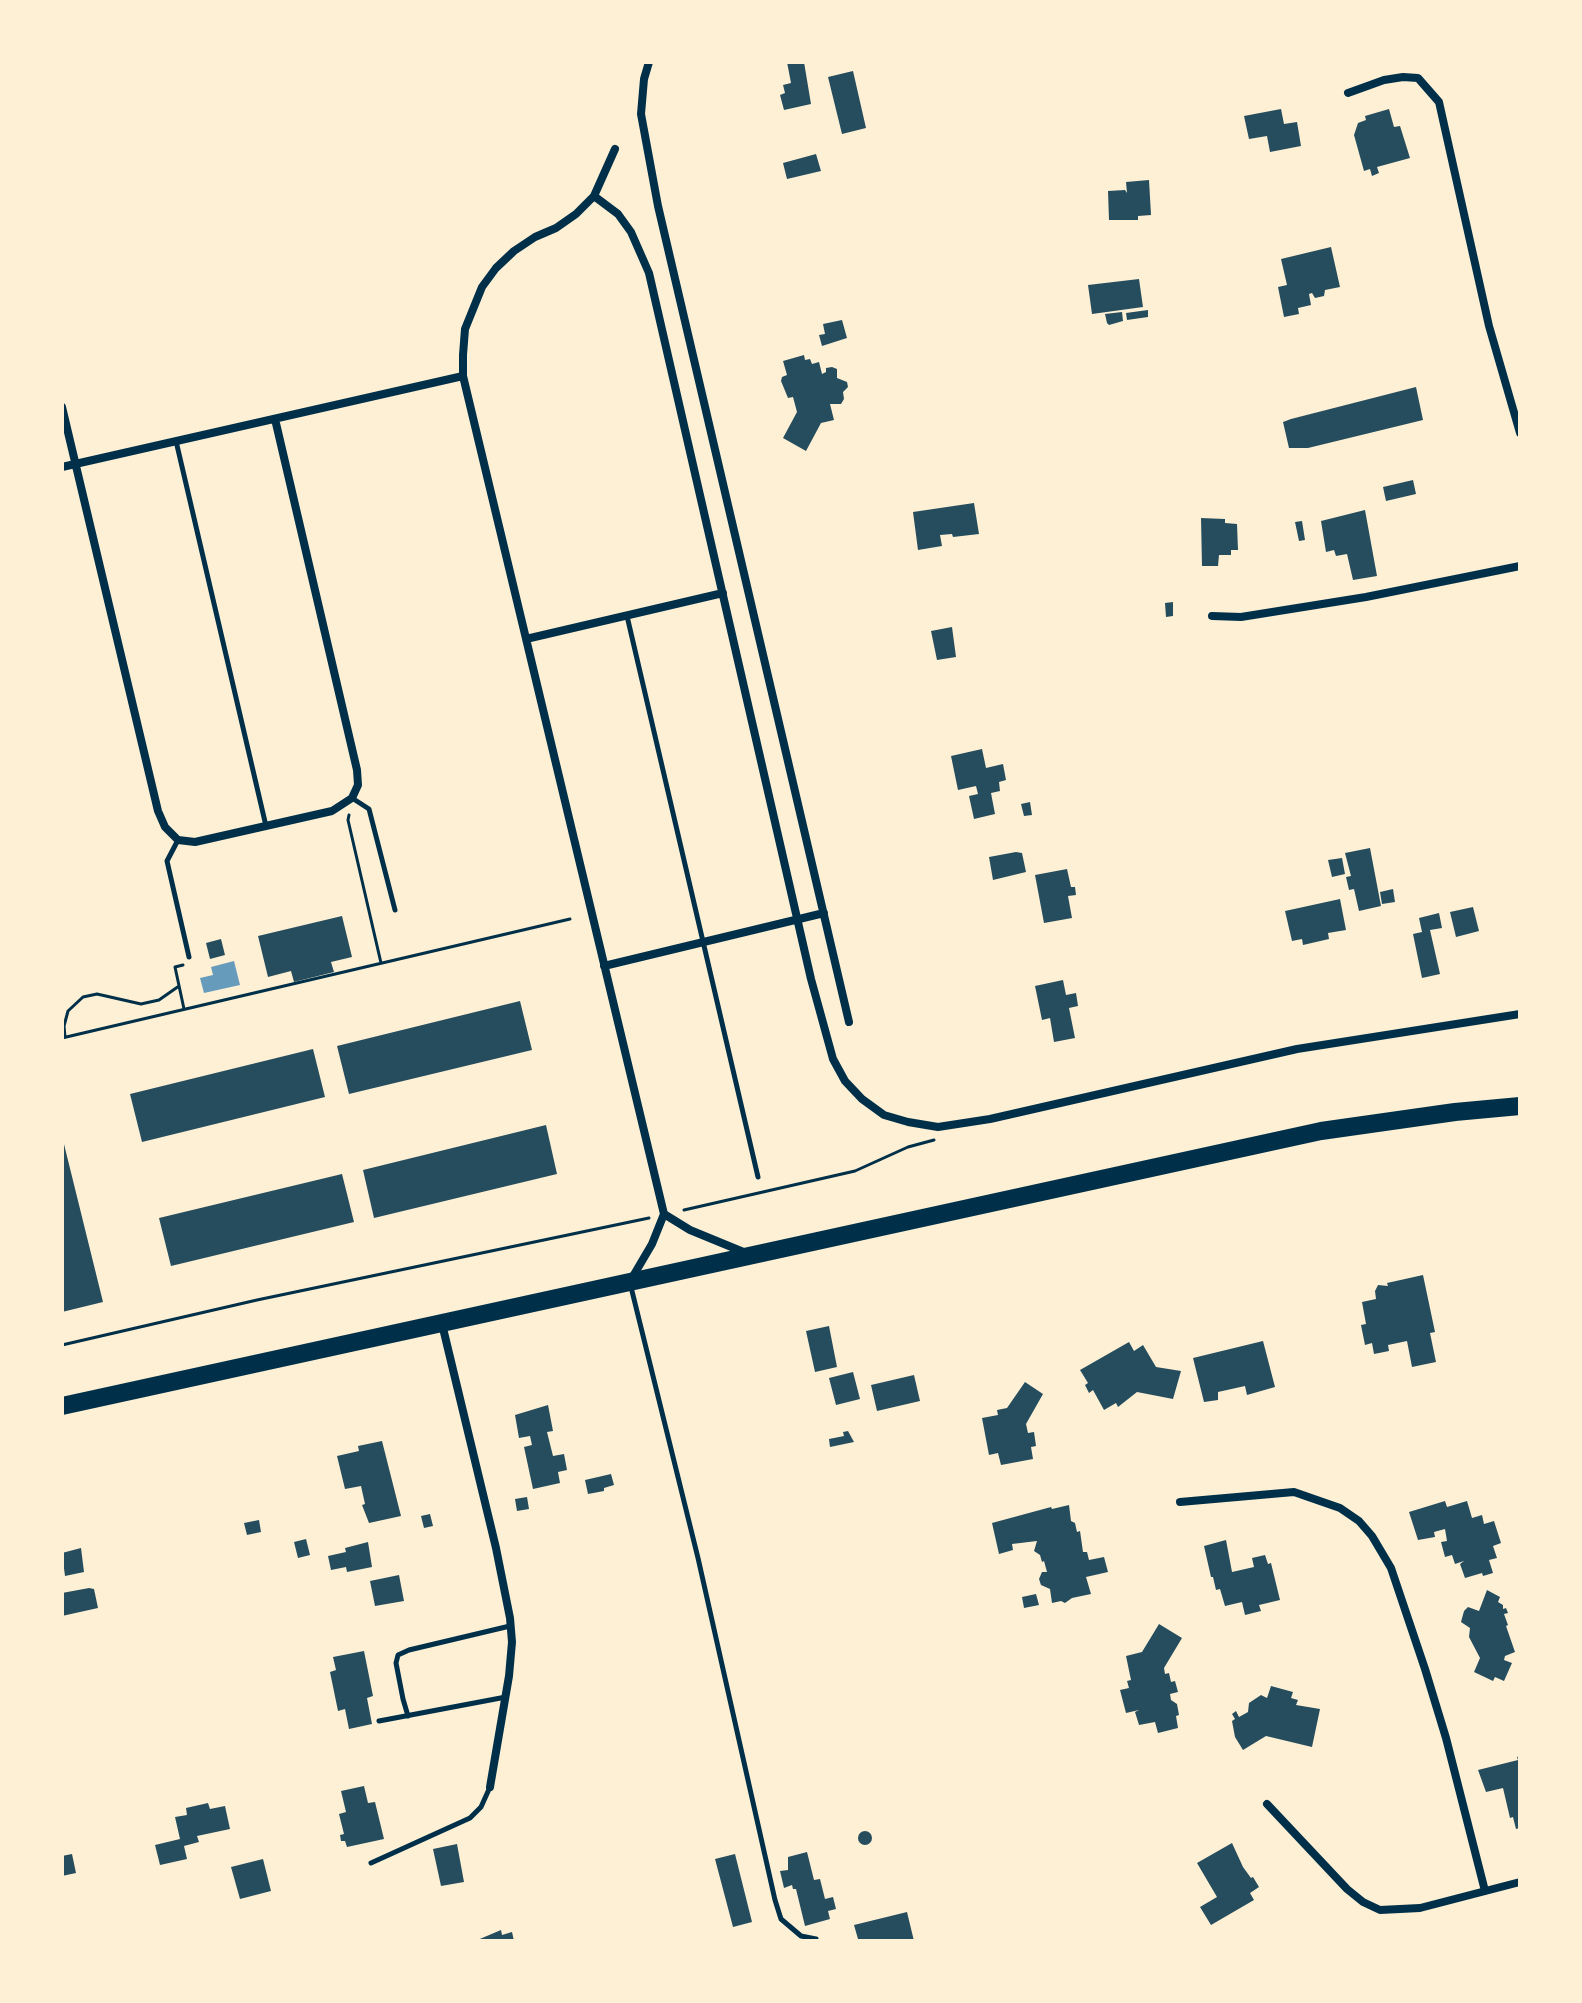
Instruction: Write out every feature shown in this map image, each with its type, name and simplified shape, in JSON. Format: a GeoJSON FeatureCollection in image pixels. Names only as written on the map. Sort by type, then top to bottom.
{"type":"FeatureCollection","features":[{"type":"Feature","properties":{"kind":"highway"},"geometry":{"type":"LineString","coordinates":[[62,1406],[1321,1131],[1520,1106]]}},
{"type":"Feature","properties":{"kind":"street"},"geometry":{"type":"LineString","coordinates":[[649,62],[641,114],[658,206],[849,1022]]}},
{"type":"Feature","properties":{"kind":"street"},"geometry":{"type":"LineString","coordinates":[[1348,93],[1384,80],[1418,78],[1439,102],[1489,326],[1520,433]]}},
{"type":"Feature","properties":{"kind":"street"},"geometry":{"type":"LineString","coordinates":[[615,149],[594,196],[556,228],[514,251],[482,287],[465,329],[463,376],[664,1214],[652,1244],[630,1282]]}},
{"type":"Feature","properties":{"kind":"street"},"geometry":{"type":"LineString","coordinates":[[594,196],[618,214],[631,232],[649,273],[783,847],[797,920],[833,1059],[845,1081],[862,1099],[884,1115],[938,1127],[990,1119],[1297,1049],[1520,1014]]}},
{"type":"Feature","properties":{"kind":"street"},"geometry":{"type":"LineString","coordinates":[[62,467],[463,376]]}},
{"type":"Feature","properties":{"kind":"street"},"geometry":{"type":"LineString","coordinates":[[62,407],[158,811],[165,827],[178,840],[209,840],[332,811],[352,798],[358,785],[275,419]]}},
{"type":"Feature","properties":{"kind":"street"},"geometry":{"type":"LineString","coordinates":[[1212,616],[1241,617],[1366,597],[1520,566]]}},
{"type":"Feature","properties":{"kind":"street"},"geometry":{"type":"LineString","coordinates":[[526,639],[723,593]]}},
{"type":"Feature","properties":{"kind":"street"},"geometry":{"type":"LineString","coordinates":[[604,966],[824,913]]}},
{"type":"Feature","properties":{"kind":"street"},"geometry":{"type":"LineString","coordinates":[[664,1214],[690,1230],[752,1255]]}},
{"type":"Feature","properties":{"kind":"street"},"geometry":{"type":"LineString","coordinates":[[442,1324],[496,1548],[512,1642],[490,1787]]}},
{"type":"Feature","properties":{"kind":"street"},"geometry":{"type":"LineString","coordinates":[[1180,1502],[1294,1492],[1333,1505],[1359,1521],[1372,1536],[1391,1568],[1404,1605],[1446,1738],[1485,1891]]}},
{"type":"Feature","properties":{"kind":"street"},"geometry":{"type":"LineString","coordinates":[[1267,1804],[1347,1889],[1380,1910],[1420,1908],[1520,1882]]}},
{"type":"Feature","properties":{"kind":"lane"},"geometry":{"type":"LineString","coordinates":[[176,441],[267,827]]}},
{"type":"Feature","properties":{"kind":"lane"},"geometry":{"type":"LineString","coordinates":[[627,616],[758,1177]]}},
{"type":"Feature","properties":{"kind":"lane"},"geometry":{"type":"LineString","coordinates":[[352,798],[369,809],[395,910]]}},
{"type":"Feature","properties":{"kind":"lane"},"geometry":{"type":"LineString","coordinates":[[178,840],[167,861],[189,957]]}},
{"type":"Feature","properties":{"kind":"lane"},"geometry":{"type":"LineString","coordinates":[[630,1282],[698,1558],[775,1900],[781,1919],[801,1936],[816,1939]]}},
{"type":"Feature","properties":{"kind":"lane"},"geometry":{"type":"LineString","coordinates":[[408,1716],[396,1663],[398,1655],[510,1626]]}},
{"type":"Feature","properties":{"kind":"lane"},"geometry":{"type":"LineString","coordinates":[[379,1721],[506,1697]]}},
{"type":"Feature","properties":{"kind":"lane"},"geometry":{"type":"LineString","coordinates":[[371,1863],[470,1818],[481,1807],[490,1787]]}},
{"type":"Feature","properties":{"kind":"path"},"geometry":{"type":"LineString","coordinates":[[352,798],[348,820],[381,963]]}},
{"type":"Feature","properties":{"kind":"path"},"geometry":{"type":"LineString","coordinates":[[179,986],[159,1000],[141,1004],[97,994],[83,997],[68,1011],[64,1037],[570,919]]}},
{"type":"Feature","properties":{"kind":"path"},"geometry":{"type":"LineString","coordinates":[[62,1345],[855,1171],[908,1147],[937,1139]]}},
{"type":"Feature","properties":{"kind":"water"},"geometry":{"type":"Polygon","coordinates":[[[234,961],[240,985],[204,993],[200,978],[213,975],[211,967],[234,961]]]}},
{"type":"Feature","properties":{"kind":"building"},"geometry":{"type":"Polygon","coordinates":[[[787,62],[804,62],[811,104],[784,110],[780,95],[785,93],[783,85],[791,83],[787,62]]]}},
{"type":"Feature","properties":{"kind":"building"},"geometry":{"type":"Polygon","coordinates":[[[853,71],[866,128],[842,134],[828,77],[853,71]]]}},
{"type":"Feature","properties":{"kind":"building"},"geometry":{"type":"Polygon","coordinates":[[[1281,109],[1284,124],[1297,122],[1301,146],[1270,152],[1267,136],[1249,139],[1244,116],[1281,109]]]}},
{"type":"Feature","properties":{"kind":"building"},"geometry":{"type":"Polygon","coordinates":[[[1389,109],[1394,127],[1400,126],[1410,158],[1377,167],[1379,173],[1372,176],[1370,169],[1364,171],[1354,135],[1358,123],[1366,120],[1365,116],[1389,109]]]}},
{"type":"Feature","properties":{"kind":"building"},"geometry":{"type":"Polygon","coordinates":[[[816,154],[821,171],[787,179],[783,163],[816,154]]]}},
{"type":"Feature","properties":{"kind":"building"},"geometry":{"type":"Polygon","coordinates":[[[1149,180],[1151,215],[1138,216],[1138,220],[1109,220],[1108,191],[1125,190],[1127,193],[1126,182],[1149,180]]]}},
{"type":"Feature","properties":{"kind":"building"},"geometry":{"type":"Polygon","coordinates":[[[1331,247],[1340,287],[1325,290],[1324,296],[1315,298],[1312,293],[1309,294],[1311,305],[1298,308],[1299,314],[1284,317],[1278,287],[1287,285],[1281,259],[1331,247]]]}},
{"type":"Feature","properties":{"kind":"building"},"geometry":{"type":"Polygon","coordinates":[[[1139,279],[1143,307],[1092,314],[1088,285],[1139,279]]]}},
{"type":"Feature","properties":{"kind":"building"},"geometry":{"type":"Polygon","coordinates":[[[1148,310],[1148,317],[1127,320],[1126,313],[1148,310]]]}},
{"type":"Feature","properties":{"kind":"building"},"geometry":{"type":"Polygon","coordinates":[[[1122,312],[1123,321],[1107,323],[1105,314],[1122,312]]]}},
{"type":"Feature","properties":{"kind":"building"},"geometry":{"type":"Polygon","coordinates":[[[842,320],[847,338],[822,346],[819,335],[825,334],[823,324],[842,320]]]}},
{"type":"Feature","properties":{"kind":"building"},"geometry":{"type":"Polygon","coordinates":[[[804,355],[805,360],[810,359],[812,364],[819,362],[822,374],[826,368],[837,369],[837,378],[847,382],[848,387],[843,392],[841,404],[830,404],[834,420],[821,423],[806,451],[783,438],[797,412],[793,397],[788,398],[781,381],[787,375],[783,361],[804,355]]]}},
{"type":"Feature","properties":{"kind":"building"},"geometry":{"type":"Polygon","coordinates":[[[1416,387],[1423,420],[1308,448],[1289,448],[1283,422],[1416,387]]]}},
{"type":"Feature","properties":{"kind":"building"},"geometry":{"type":"Polygon","coordinates":[[[1413,480],[1416,494],[1386,501],[1383,487],[1413,480]]]}},
{"type":"Feature","properties":{"kind":"building"},"geometry":{"type":"Polygon","coordinates":[[[974,503],[979,534],[940,535],[942,546],[918,550],[913,512],[974,503]]]}},
{"type":"Feature","properties":{"kind":"building"},"geometry":{"type":"Polygon","coordinates":[[[1365,510],[1377,576],[1353,580],[1347,554],[1336,556],[1334,550],[1326,552],[1321,521],[1365,510]]]}},
{"type":"Feature","properties":{"kind":"building"},"geometry":{"type":"Polygon","coordinates":[[[1201,518],[1225,519],[1225,523],[1237,524],[1238,550],[1231,550],[1231,555],[1219,555],[1218,566],[1202,566],[1201,518]]]}},
{"type":"Feature","properties":{"kind":"building"},"geometry":{"type":"Polygon","coordinates":[[[1302,521],[1305,540],[1299,541],[1295,522],[1302,521]]]}},
{"type":"Feature","properties":{"kind":"building"},"geometry":{"type":"Polygon","coordinates":[[[1173,602],[1173,616],[1166,617],[1165,603],[1173,602]]]}},
{"type":"Feature","properties":{"kind":"building"},"geometry":{"type":"Polygon","coordinates":[[[952,627],[956,657],[937,660],[931,631],[952,627]]]}},
{"type":"Feature","properties":{"kind":"building"},"geometry":{"type":"Polygon","coordinates":[[[982,749],[986,768],[1003,764],[1006,780],[999,782],[1000,791],[991,793],[995,814],[974,819],[969,796],[978,794],[976,786],[958,790],[951,756],[982,749]]]}},
{"type":"Feature","properties":{"kind":"building"},"geometry":{"type":"Polygon","coordinates":[[[1030,802],[1032,815],[1024,816],[1021,804],[1030,802]]]}},
{"type":"Feature","properties":{"kind":"building"},"geometry":{"type":"Polygon","coordinates":[[[1370,848],[1381,906],[1359,911],[1354,889],[1349,890],[1346,877],[1351,876],[1345,853],[1370,848]]]}},
{"type":"Feature","properties":{"kind":"building"},"geometry":{"type":"Polygon","coordinates":[[[1022,853],[1026,872],[993,880],[989,857],[1022,853]]]}},
{"type":"Feature","properties":{"kind":"building"},"geometry":{"type":"Polygon","coordinates":[[[1342,858],[1345,874],[1332,877],[1328,860],[1342,858]]]}},
{"type":"Feature","properties":{"kind":"building"},"geometry":{"type":"Polygon","coordinates":[[[1067,869],[1076,895],[1068,896],[1072,918],[1044,923],[1035,875],[1067,869]]]}},
{"type":"Feature","properties":{"kind":"building"},"geometry":{"type":"Polygon","coordinates":[[[1393,889],[1395,902],[1382,904],[1380,892],[1393,889]]]}},
{"type":"Feature","properties":{"kind":"building"},"geometry":{"type":"Polygon","coordinates":[[[1340,899],[1346,930],[1328,933],[1329,939],[1303,945],[1302,939],[1292,941],[1285,911],[1340,899]]]}},
{"type":"Feature","properties":{"kind":"building"},"geometry":{"type":"Polygon","coordinates":[[[1473,907],[1479,931],[1456,937],[1450,912],[1473,907]]]}},
{"type":"Feature","properties":{"kind":"building"},"geometry":{"type":"Polygon","coordinates":[[[1439,913],[1442,928],[1430,930],[1440,974],[1422,978],[1413,934],[1422,932],[1419,918],[1439,913]]]}},
{"type":"Feature","properties":{"kind":"building"},"geometry":{"type":"Polygon","coordinates":[[[342,916],[352,957],[331,962],[334,972],[294,982],[291,971],[268,977],[258,936],[342,916]]]}},
{"type":"Feature","properties":{"kind":"building"},"geometry":{"type":"Polygon","coordinates":[[[221,939],[225,955],[210,959],[206,943],[221,939]]]}},
{"type":"Feature","properties":{"kind":"building"},"geometry":{"type":"Polygon","coordinates":[[[1063,980],[1066,995],[1076,993],[1078,1006],[1069,1008],[1075,1038],[1054,1042],[1050,1018],[1042,1020],[1035,986],[1063,980]]]}},
{"type":"Feature","properties":{"kind":"building"},"geometry":{"type":"Polygon","coordinates":[[[520,1001],[532,1050],[349,1094],[337,1046],[520,1001]]]}},
{"type":"Feature","properties":{"kind":"building"},"geometry":{"type":"Polygon","coordinates":[[[313,1049],[325,1097],[142,1142],[130,1094],[313,1049]]]}},
{"type":"Feature","properties":{"kind":"building"},"geometry":{"type":"Polygon","coordinates":[[[546,1125],[557,1174],[374,1218],[363,1170],[546,1125]]]}},
{"type":"Feature","properties":{"kind":"building"},"geometry":{"type":"Polygon","coordinates":[[[62,1136],[103,1302],[62,1312],[62,1136]]]}},
{"type":"Feature","properties":{"kind":"building"},"geometry":{"type":"Polygon","coordinates":[[[342,1174],[354,1222],[171,1266],[159,1218],[342,1174]]]}},
{"type":"Feature","properties":{"kind":"building"},"geometry":{"type":"Polygon","coordinates":[[[1423,1275],[1435,1332],[1430,1333],[1436,1362],[1412,1367],[1407,1341],[1388,1345],[1389,1351],[1374,1354],[1372,1343],[1365,1345],[1361,1325],[1366,1324],[1362,1302],[1376,1299],[1378,1285],[1388,1286],[1387,1283],[1423,1275]]]}},
{"type":"Feature","properties":{"kind":"building"},"geometry":{"type":"Polygon","coordinates":[[[829,1326],[837,1367],[815,1372],[806,1331],[829,1326]]]}},
{"type":"Feature","properties":{"kind":"building"},"geometry":{"type":"Polygon","coordinates":[[[1263,1341],[1275,1387],[1247,1395],[1245,1386],[1218,1392],[1218,1400],[1204,1402],[1193,1358],[1263,1341]]]}},
{"type":"Feature","properties":{"kind":"building"},"geometry":{"type":"Polygon","coordinates":[[[1129,1342],[1134,1351],[1143,1345],[1156,1367],[1181,1371],[1173,1399],[1137,1392],[1118,1407],[1116,1403],[1104,1410],[1093,1390],[1089,1393],[1085,1385],[1088,1383],[1080,1370],[1129,1342]]]}},
{"type":"Feature","properties":{"kind":"building"},"geometry":{"type":"Polygon","coordinates":[[[853,1372],[860,1399],[836,1405],[829,1378],[853,1372]]]}},
{"type":"Feature","properties":{"kind":"building"},"geometry":{"type":"Polygon","coordinates":[[[914,1375],[920,1401],[877,1411],[871,1385],[914,1375]]]}},
{"type":"Feature","properties":{"kind":"building"},"geometry":{"type":"Polygon","coordinates":[[[1025,1382],[1043,1394],[1026,1424],[1028,1433],[1034,1432],[1036,1446],[1031,1447],[1033,1459],[1001,1465],[998,1453],[989,1455],[982,1418],[998,1415],[997,1410],[1007,1408],[1025,1382]]]}},
{"type":"Feature","properties":{"kind":"building"},"geometry":{"type":"Polygon","coordinates":[[[548,1405],[553,1431],[547,1432],[553,1456],[564,1454],[567,1470],[558,1472],[560,1483],[533,1489],[524,1447],[532,1445],[530,1436],[519,1438],[515,1415],[548,1405]]]}},
{"type":"Feature","properties":{"kind":"building"},"geometry":{"type":"Polygon","coordinates":[[[848,1431],[854,1442],[830,1447],[829,1439],[844,1436],[843,1432],[848,1431]]]}},
{"type":"Feature","properties":{"kind":"building"},"geometry":{"type":"Polygon","coordinates":[[[382,1441],[401,1516],[369,1523],[362,1505],[365,1504],[361,1486],[345,1489],[337,1456],[359,1451],[358,1446],[382,1441]]]}},
{"type":"Feature","properties":{"kind":"building"},"geometry":{"type":"Polygon","coordinates":[[[611,1474],[614,1485],[588,1494],[585,1480],[611,1474]]]}},
{"type":"Feature","properties":{"kind":"building"},"geometry":{"type":"Polygon","coordinates":[[[527,1497],[529,1509],[517,1511],[515,1499],[527,1497]]]}},
{"type":"Feature","properties":{"kind":"building"},"geometry":{"type":"Polygon","coordinates":[[[1445,1501],[1447,1507],[1467,1501],[1472,1518],[1482,1515],[1484,1524],[1494,1521],[1501,1543],[1493,1546],[1497,1558],[1489,1560],[1493,1573],[1465,1578],[1460,1564],[1464,1561],[1455,1564],[1452,1555],[1445,1557],[1441,1542],[1447,1541],[1445,1529],[1434,1532],[1435,1537],[1418,1540],[1409,1512],[1445,1501]]]}},
{"type":"Feature","properties":{"kind":"building"},"geometry":{"type":"Polygon","coordinates":[[[1069,1505],[1071,1521],[1075,1523],[1077,1532],[1080,1531],[1083,1552],[1087,1552],[1089,1560],[1104,1557],[1108,1572],[1086,1577],[1091,1594],[1072,1598],[1065,1603],[1052,1603],[1050,1589],[1041,1585],[1039,1579],[1042,1572],[1047,1572],[1044,1561],[1034,1551],[1037,1541],[1012,1544],[1013,1550],[999,1554],[992,1523],[1069,1505]]]}},
{"type":"Feature","properties":{"kind":"building"},"geometry":{"type":"Polygon","coordinates":[[[430,1514],[433,1526],[424,1528],[421,1516],[430,1514]]]}},
{"type":"Feature","properties":{"kind":"building"},"geometry":{"type":"Polygon","coordinates":[[[259,1520],[261,1532],[247,1535],[244,1523],[259,1520]]]}},
{"type":"Feature","properties":{"kind":"building"},"geometry":{"type":"Polygon","coordinates":[[[306,1539],[310,1555],[298,1558],[294,1542],[306,1539]]]}},
{"type":"Feature","properties":{"kind":"building"},"geometry":{"type":"Polygon","coordinates":[[[1226,1540],[1232,1572],[1254,1567],[1252,1558],[1265,1555],[1268,1564],[1271,1563],[1280,1600],[1259,1605],[1261,1611],[1245,1615],[1242,1602],[1225,1606],[1220,1589],[1216,1590],[1211,1577],[1204,1546],[1226,1540]]]}},
{"type":"Feature","properties":{"kind":"building"},"geometry":{"type":"Polygon","coordinates":[[[368,1542],[372,1567],[347,1572],[346,1567],[331,1570],[328,1556],[368,1542]]]}},
{"type":"Feature","properties":{"kind":"building"},"geometry":{"type":"Polygon","coordinates":[[[81,1548],[84,1572],[65,1576],[62,1553],[81,1548]]]}},
{"type":"Feature","properties":{"kind":"building"},"geometry":{"type":"Polygon","coordinates":[[[399,1575],[404,1601],[375,1606],[370,1581],[399,1575]]]}},
{"type":"Feature","properties":{"kind":"building"},"geometry":{"type":"Polygon","coordinates":[[[94,1589],[98,1608],[62,1616],[62,1593],[94,1589]]]}},
{"type":"Feature","properties":{"kind":"building"},"geometry":{"type":"Polygon","coordinates":[[[1487,1590],[1500,1597],[1498,1602],[1508,1613],[1504,1614],[1506,1626],[1515,1652],[1505,1656],[1504,1660],[1512,1663],[1504,1681],[1495,1677],[1493,1681],[1474,1672],[1480,1658],[1469,1637],[1470,1628],[1461,1622],[1468,1607],[1479,1611],[1487,1590]]]}},
{"type":"Feature","properties":{"kind":"building"},"geometry":{"type":"Polygon","coordinates":[[[1036,1594],[1039,1605],[1024,1608],[1022,1597],[1036,1594]]]}},
{"type":"Feature","properties":{"kind":"building"},"geometry":{"type":"Polygon","coordinates":[[[1159,1624],[1182,1638],[1164,1668],[1171,1682],[1175,1681],[1178,1692],[1170,1694],[1171,1700],[1177,1704],[1178,1728],[1158,1733],[1155,1722],[1139,1725],[1135,1712],[1139,1710],[1126,1713],[1120,1690],[1129,1688],[1127,1681],[1131,1680],[1126,1656],[1142,1652],[1159,1624]]]}},
{"type":"Feature","properties":{"kind":"building"},"geometry":{"type":"Polygon","coordinates":[[[364,1651],[373,1696],[367,1698],[372,1724],[349,1729],[345,1709],[338,1711],[330,1672],[336,1670],[333,1657],[364,1651]]]}},
{"type":"Feature","properties":{"kind":"building"},"geometry":{"type":"Polygon","coordinates":[[[1271,1686],[1293,1692],[1291,1698],[1298,1700],[1296,1705],[1320,1709],[1312,1747],[1266,1736],[1243,1750],[1235,1737],[1232,1714],[1236,1711],[1239,1717],[1248,1712],[1249,1703],[1261,1695],[1267,1698],[1271,1686]]]}},
{"type":"Feature","properties":{"kind":"building"},"geometry":{"type":"Polygon","coordinates":[[[1520,1756],[1520,1828],[1516,1829],[1503,1788],[1486,1792],[1478,1770],[1518,1760],[1520,1756]]]}},
{"type":"Feature","properties":{"kind":"building"},"geometry":{"type":"Polygon","coordinates":[[[364,1786],[368,1803],[375,1802],[384,1839],[347,1847],[340,1835],[344,1834],[339,1814],[346,1812],[341,1791],[364,1786]]]}},
{"type":"Feature","properties":{"kind":"building"},"geometry":{"type":"Polygon","coordinates":[[[208,1803],[210,1809],[225,1806],[230,1829],[197,1836],[199,1842],[184,1846],[187,1859],[160,1865],[155,1845],[180,1839],[175,1817],[187,1815],[186,1808],[208,1803]]]}},
{"type":"Feature","properties":{"kind":"building"},"geometry":{"type":"Polygon","coordinates":[[[865,1831],[872,1838],[865,1845],[858,1838],[865,1831]]]}},
{"type":"Feature","properties":{"kind":"building"},"geometry":{"type":"Polygon","coordinates":[[[1232,1843],[1243,1867],[1259,1887],[1250,1893],[1254,1900],[1211,1925],[1200,1907],[1217,1897],[1197,1863],[1232,1843]]]}},
{"type":"Feature","properties":{"kind":"building"},"geometry":{"type":"Polygon","coordinates":[[[457,1844],[464,1882],[441,1886],[433,1849],[457,1844]]]}},
{"type":"Feature","properties":{"kind":"building"},"geometry":{"type":"Polygon","coordinates":[[[807,1852],[814,1880],[820,1879],[825,1899],[833,1897],[836,1909],[828,1911],[830,1919],[805,1926],[796,1889],[792,1885],[784,1888],[780,1871],[788,1870],[788,1857],[807,1852]]]}},
{"type":"Feature","properties":{"kind":"building"},"geometry":{"type":"Polygon","coordinates":[[[72,1854],[76,1873],[62,1876],[62,1856],[72,1854]]]}},
{"type":"Feature","properties":{"kind":"building"},"geometry":{"type":"Polygon","coordinates":[[[735,1854],[752,1922],[733,1927],[715,1859],[735,1854]]]}},
{"type":"Feature","properties":{"kind":"building"},"geometry":{"type":"Polygon","coordinates":[[[263,1859],[271,1891],[240,1899],[231,1867],[263,1859]]]}},
{"type":"Feature","properties":{"kind":"building"},"geometry":{"type":"Polygon","coordinates":[[[907,1912],[914,1941],[858,1939],[854,1925],[907,1912]]]}},
{"type":"Feature","properties":{"kind":"building"},"geometry":{"type":"Polygon","coordinates":[[[501,1930],[502,1935],[512,1932],[514,1941],[475,1941],[501,1930]]]}}]}
